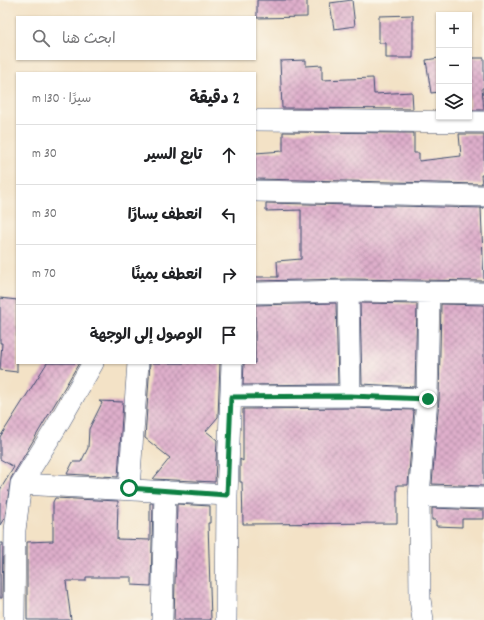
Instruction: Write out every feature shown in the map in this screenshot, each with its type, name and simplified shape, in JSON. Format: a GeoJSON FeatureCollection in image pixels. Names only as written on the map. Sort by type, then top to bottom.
{"type":"FeatureCollection","features":[{"type":"Feature","properties":{"kind":"street"},"geometry":{"type":"LineString","coordinates":[[256,120],[484,122]]}},
{"type":"Feature","properties":{"kind":"street"},"geometry":{"type":"LineString","coordinates":[[256,191],[484,196]]}},
{"type":"Feature","properties":{"kind":"street"},"geometry":{"type":"LineString","coordinates":[[256,293],[348,291],[484,293]]}},
{"type":"Feature","properties":{"kind":"street"},"geometry":{"type":"LineString","coordinates":[[348,291],[350,396]]}},
{"type":"Feature","properties":{"kind":"street"},"geometry":{"type":"LineString","coordinates":[[422,620],[420,599],[419,496],[428,399],[429,293]]}},
{"type":"Feature","properties":{"kind":"street"},"geometry":{"type":"LineString","coordinates":[[14,620],[16,530],[20,484],[56,429],[92,364]]}},
{"type":"Feature","properties":{"kind":"street"},"geometry":{"type":"LineString","coordinates":[[129,488],[138,364]]}},
{"type":"Feature","properties":{"kind":"street"},"geometry":{"type":"LineString","coordinates":[[226,620],[227,495],[232,364]]}},
{"type":"Feature","properties":{"kind":"street"},"geometry":{"type":"LineString","coordinates":[[231,397],[350,396],[428,399]]}},
{"type":"Feature","properties":{"kind":"street"},"geometry":{"type":"LineString","coordinates":[[20,484],[129,488],[227,495]]}},
{"type":"Feature","properties":{"kind":"street"},"geometry":{"type":"LineString","coordinates":[[162,620],[165,491]]}},
{"type":"Feature","properties":{"kind":"street"},"geometry":{"type":"LineString","coordinates":[[419,496],[484,498]]}},
{"type":"Feature","properties":{"kind":"building"},"geometry":{"type":"Polygon","coordinates":[[[257,0],[307,0],[307,17],[257,18],[257,0]]]}},
{"type":"Feature","properties":{"kind":"building"},"geometry":{"type":"Polygon","coordinates":[[[352,0],[355,26],[334,29],[330,3],[352,0]]]}},
{"type":"Feature","properties":{"kind":"building"},"geometry":{"type":"Polygon","coordinates":[[[413,15],[413,58],[386,58],[386,43],[379,43],[379,16],[413,15]]]}},
{"type":"Feature","properties":{"kind":"building"},"geometry":{"type":"Polygon","coordinates":[[[436,58],[436,92],[431,93],[426,60],[436,58]]]}},
{"type":"Feature","properties":{"kind":"building"},"geometry":{"type":"Polygon","coordinates":[[[472,58],[484,58],[484,88],[482,88],[484,110],[472,110],[472,58]]]}},
{"type":"Feature","properties":{"kind":"building"},"geometry":{"type":"Polygon","coordinates":[[[306,60],[306,66],[322,65],[322,80],[373,78],[374,94],[412,92],[413,109],[282,108],[280,61],[306,60]]]}},
{"type":"Feature","properties":{"kind":"building"},"geometry":{"type":"Polygon","coordinates":[[[283,132],[414,133],[414,153],[419,153],[419,161],[461,156],[459,134],[484,134],[484,175],[481,175],[482,184],[256,179],[256,153],[283,151],[283,132]]]}},
{"type":"Feature","properties":{"kind":"building"},"geometry":{"type":"Polygon","coordinates":[[[266,203],[484,208],[481,208],[484,281],[348,279],[256,281],[256,277],[278,277],[277,261],[301,259],[301,210],[266,211],[266,203]]]}},
{"type":"Feature","properties":{"kind":"building"},"geometry":{"type":"Polygon","coordinates":[[[0,298],[16,300],[17,372],[0,370],[2,343],[0,343],[0,298]]]}},
{"type":"Feature","properties":{"kind":"building"},"geometry":{"type":"Polygon","coordinates":[[[336,303],[338,384],[243,385],[244,364],[256,364],[256,305],[336,303]]]}},
{"type":"Feature","properties":{"kind":"building"},"geometry":{"type":"Polygon","coordinates":[[[360,303],[417,304],[415,387],[362,384],[360,303]]]}},
{"type":"Feature","properties":{"kind":"building"},"geometry":{"type":"Polygon","coordinates":[[[441,304],[484,305],[484,486],[432,484],[439,399],[441,304]]]}},
{"type":"Feature","properties":{"kind":"building"},"geometry":{"type":"Polygon","coordinates":[[[46,364],[78,364],[11,478],[5,517],[0,525],[0,490],[14,467],[0,459],[0,437],[46,364]]]}},
{"type":"Feature","properties":{"kind":"building"},"geometry":{"type":"Polygon","coordinates":[[[150,364],[220,364],[218,417],[206,431],[217,440],[215,482],[153,479],[170,458],[145,438],[150,364]]]}},
{"type":"Feature","properties":{"kind":"building"},"geometry":{"type":"Polygon","coordinates":[[[99,401],[123,402],[118,477],[67,474],[73,462],[81,462],[88,448],[89,429],[102,403],[99,401]]]}},
{"type":"Feature","properties":{"kind":"building"},"geometry":{"type":"Polygon","coordinates":[[[350,408],[414,410],[408,485],[397,485],[397,523],[243,524],[240,459],[243,461],[243,409],[350,408]]]}},
{"type":"Feature","properties":{"kind":"building"},"geometry":{"type":"Polygon","coordinates":[[[55,498],[118,501],[117,539],[150,540],[150,503],[153,503],[151,586],[132,585],[132,577],[86,577],[86,581],[66,581],[71,620],[27,620],[27,542],[53,541],[53,502],[55,498]]]}},
{"type":"Feature","properties":{"kind":"building"},"geometry":{"type":"Polygon","coordinates":[[[177,504],[210,506],[210,523],[208,523],[211,620],[174,620],[177,504]]]}},
{"type":"Feature","properties":{"kind":"building"},"geometry":{"type":"Polygon","coordinates":[[[432,508],[484,510],[484,519],[462,519],[462,527],[436,526],[436,520],[432,520],[432,508]]]}},
{"type":"Feature","properties":{"kind":"building"},"geometry":{"type":"Polygon","coordinates":[[[0,543],[3,543],[2,598],[0,598],[0,543]]]}},
{"type":"Feature","properties":{"kind":"route"},"geometry":{"type":"LineString","coordinates":[[129,488],[227,495],[231,397],[350,396],[428,399]]}}]}
